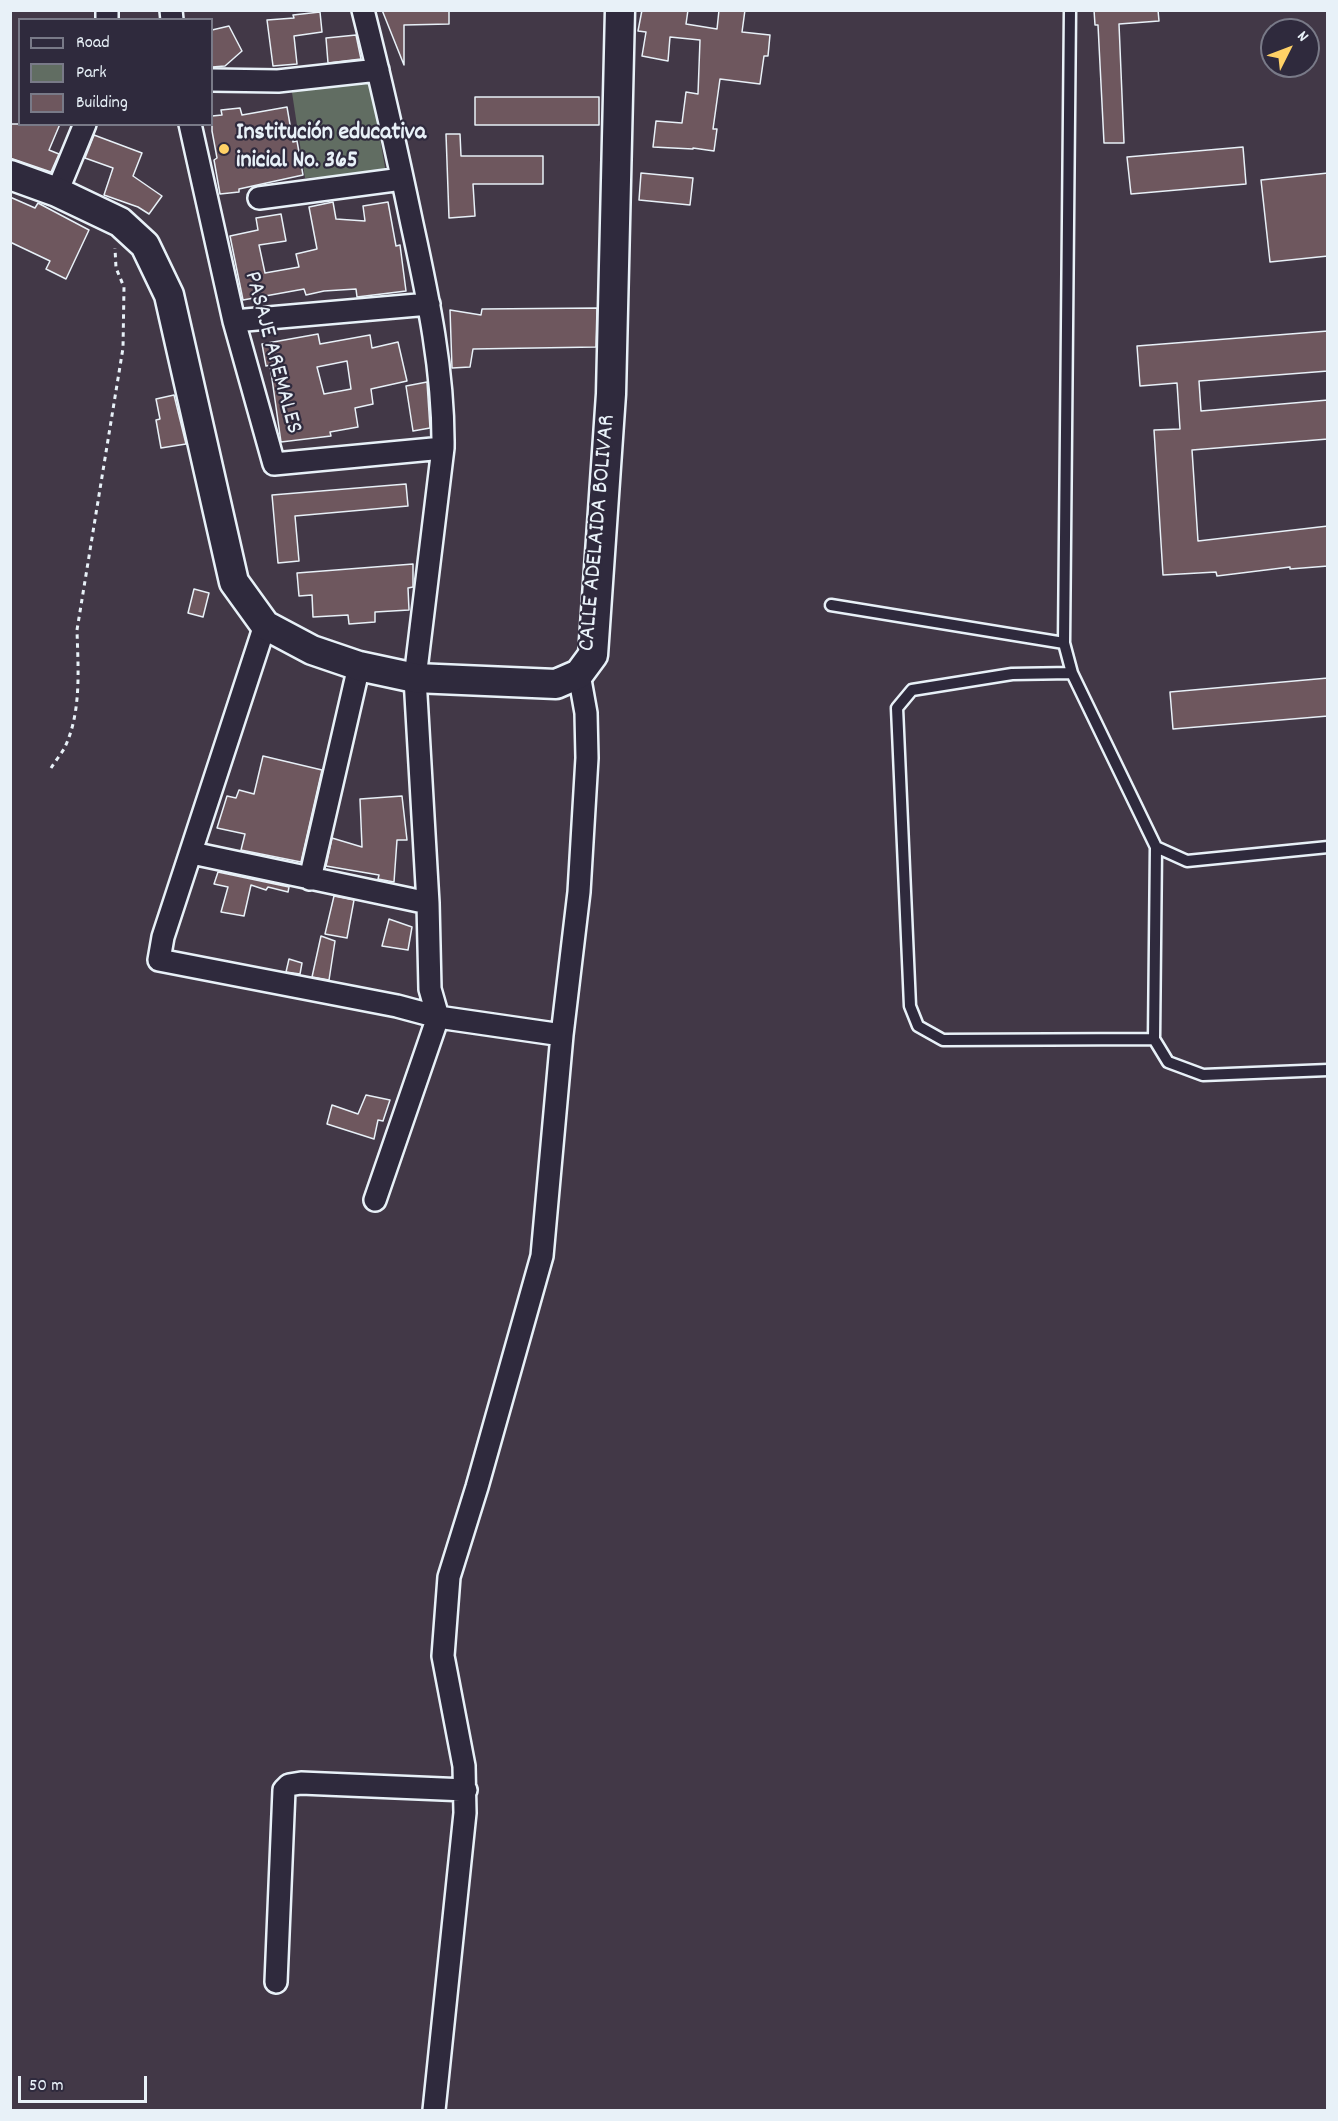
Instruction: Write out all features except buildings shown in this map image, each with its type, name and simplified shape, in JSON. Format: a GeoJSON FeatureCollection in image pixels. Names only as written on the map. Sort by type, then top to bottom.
{"type":"FeatureCollection","features":[{"type":"Feature","properties":{"kind":"main road","name":"CALLE ADELAIDA BOLIVAR"},"geometry":{"type":"LineString","coordinates":[[10,175],[57,192],[120,222],[145,245],[169,295],[234,582],[265,625],[312,650],[359,666],[415,678],[556,684],[579,674],[593,656],[611,394],[620,10]]}},
{"type":"Feature","properties":{"kind":"street"},"geometry":{"type":"LineString","coordinates":[[363,10],[429,304],[444,413],[443,448],[415,678],[428,903],[430,989],[438,1017],[375,1200]]}},
{"type":"Feature","properties":{"kind":"street"},"geometry":{"type":"LineString","coordinates":[[213,80],[278,81],[378,70]]}},
{"type":"Feature","properties":{"kind":"street"},"geometry":{"type":"LineString","coordinates":[[57,192],[84,126]]}},
{"type":"Feature","properties":{"kind":"street","name":"PASAJE AREMALES"},"geometry":{"type":"LineString","coordinates":[[190,126],[234,321],[274,464],[443,448]]}},
{"type":"Feature","properties":{"kind":"street"},"geometry":{"type":"LineString","coordinates":[[259,198],[402,179]]}},
{"type":"Feature","properties":{"kind":"street"},"geometry":{"type":"LineString","coordinates":[[234,321],[429,304]]}},
{"type":"Feature","properties":{"kind":"street"},"geometry":{"type":"LineString","coordinates":[[265,625],[163,937],[159,960],[397,1006],[438,1017],[562,1035]]}},
{"type":"Feature","properties":{"kind":"street"},"geometry":{"type":"LineString","coordinates":[[310,879],[359,666]]}},
{"type":"Feature","properties":{"kind":"street"},"geometry":{"type":"LineString","coordinates":[[434,2110],[466,1790],[464,1766],[443,1656],[449,1577],[477,1487],[542,1256],[562,1035],[579,892],[587,758],[585,713],[579,674]]}},
{"type":"Feature","properties":{"kind":"street"},"geometry":{"type":"LineString","coordinates":[[192,853],[428,903]]}},
{"type":"Feature","properties":{"kind":"street"},"geometry":{"type":"LineString","coordinates":[[276,1982],[284,1790],[289,1785],[301,1783],[466,1790]]}},
{"type":"Feature","properties":{"kind":"lane"},"geometry":{"type":"LineString","coordinates":[[1070,10],[1064,643],[1072,673],[1156,847],[1154,1039],[1168,1062],[1203,1075],[1328,1070]]}},
{"type":"Feature","properties":{"kind":"lane"},"geometry":{"type":"LineString","coordinates":[[831,605],[1064,643]]}},
{"type":"Feature","properties":{"kind":"lane"},"geometry":{"type":"LineString","coordinates":[[1072,673],[1012,674],[912,690],[897,708],[910,1006],[918,1026],[943,1040],[1154,1039]]}},
{"type":"Feature","properties":{"kind":"lane"},"geometry":{"type":"LineString","coordinates":[[1156,847],[1187,861],[1328,847]]}},
{"type":"Feature","properties":{"kind":"path"},"geometry":{"type":"LineString","coordinates":[[51,768],[64,748],[75,711],[78,673],[77,630],[123,348],[124,287],[116,268],[115,247],[129,231]]}},
{"type":"Feature","properties":{"kind":"green space"},"geometry":{"type":"Polygon","coordinates":[[[370,81],[386,173],[305,178],[291,86],[370,81]]]}},
{"type":"Feature","properties":{"kind":"place","name":"Institución educativa inicial No. 365"},"geometry":{"type":"Point","coordinates":[224,149]}}]}
